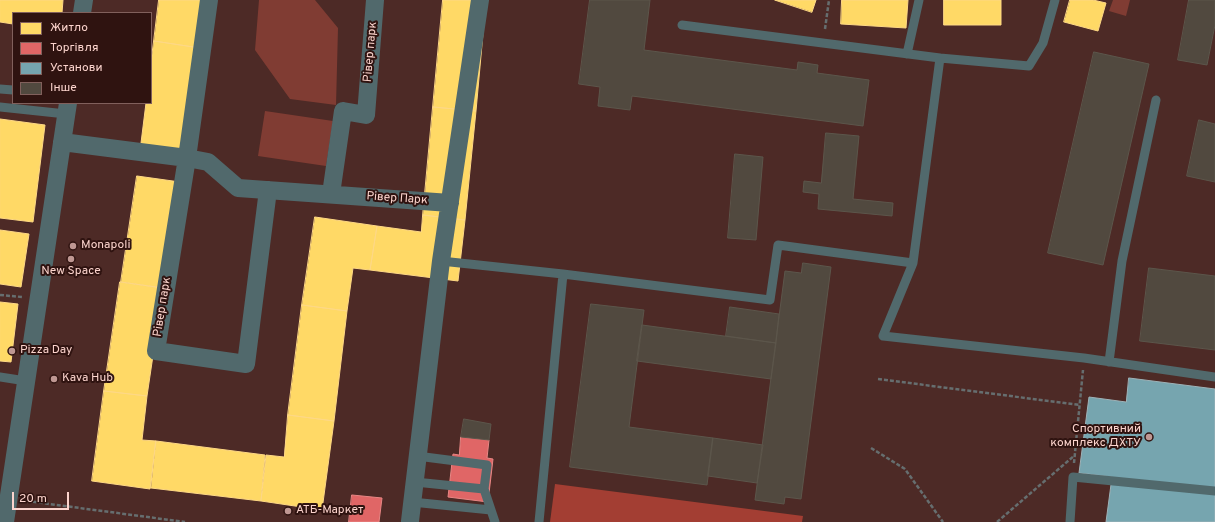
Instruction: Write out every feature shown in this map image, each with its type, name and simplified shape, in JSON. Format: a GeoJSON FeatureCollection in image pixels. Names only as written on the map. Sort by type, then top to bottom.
{"type":"FeatureCollection","features":[{"type":"Feature","properties":{"kind":"street"},"geometry":{"type":"LineString","coordinates":[[82,12],[84,0]]}},
{"type":"Feature","properties":{"kind":"street","name":"Рівер парк"},"geometry":{"type":"LineString","coordinates":[[209,0],[187,158],[156,351],[246,364],[268,190]]}},
{"type":"Feature","properties":{"kind":"street","name":"Рівер парк"},"geometry":{"type":"LineString","coordinates":[[337,195],[343,111],[366,115],[375,0]]}},
{"type":"Feature","properties":{"kind":"street"},"geometry":{"type":"LineString","coordinates":[[414,522],[412,502],[414,482],[441,261],[480,0]]}},
{"type":"Feature","properties":{"kind":"street"},"geometry":{"type":"LineString","coordinates":[[5,522],[67,108]]}},
{"type":"Feature","properties":{"kind":"street","name":"Рівер Парк"},"geometry":{"type":"LineString","coordinates":[[62,142],[208,162],[238,188],[450,203]]}},
{"type":"Feature","properties":{"kind":"lane"},"geometry":{"type":"LineString","coordinates":[[907,54],[919,0]]}},
{"type":"Feature","properties":{"kind":"lane"},"geometry":{"type":"LineString","coordinates":[[682,25],[940,58],[1029,66],[1043,43],[1055,0]]}},
{"type":"Feature","properties":{"kind":"lane"},"geometry":{"type":"LineString","coordinates":[[940,58],[913,263],[883,336],[1084,358],[1215,377]]}},
{"type":"Feature","properties":{"kind":"lane"},"geometry":{"type":"LineString","coordinates":[[0,89],[12,90]]}},
{"type":"Feature","properties":{"kind":"lane"},"geometry":{"type":"LineString","coordinates":[[1109,362],[1122,260],[1156,100]]}},
{"type":"Feature","properties":{"kind":"lane"},"geometry":{"type":"LineString","coordinates":[[0,107],[67,108]]}},
{"type":"Feature","properties":{"kind":"lane"},"geometry":{"type":"LineString","coordinates":[[441,261],[563,274],[770,300],[778,245],[913,263]]}},
{"type":"Feature","properties":{"kind":"lane"},"geometry":{"type":"LineString","coordinates":[[538,522],[563,274]]}},
{"type":"Feature","properties":{"kind":"lane"},"geometry":{"type":"LineString","coordinates":[[0,377],[26,381]]}},
{"type":"Feature","properties":{"kind":"lane"},"geometry":{"type":"LineString","coordinates":[[417,456],[486,466],[484,489],[495,522]]}},
{"type":"Feature","properties":{"kind":"lane"},"geometry":{"type":"LineString","coordinates":[[1070,522],[1073,478],[1215,491]]}},
{"type":"Feature","properties":{"kind":"lane"},"geometry":{"type":"LineString","coordinates":[[414,482],[484,489]]}},
{"type":"Feature","properties":{"kind":"lane"},"geometry":{"type":"LineString","coordinates":[[412,502],[491,510]]}},
{"type":"Feature","properties":{"kind":"path"},"geometry":{"type":"LineString","coordinates":[[823,43],[829,0]]}},
{"type":"Feature","properties":{"kind":"path"},"geometry":{"type":"LineString","coordinates":[[1073,478],[1084,358]]}},
{"type":"Feature","properties":{"kind":"path"},"geometry":{"type":"LineString","coordinates":[[878,379],[1080,405]]}},
{"type":"Feature","properties":{"kind":"path"},"geometry":{"type":"LineString","coordinates":[[871,448],[905,469],[943,522]]}},
{"type":"Feature","properties":{"kind":"path"},"geometry":{"type":"LineString","coordinates":[[997,522],[1075,455]]}},
{"type":"Feature","properties":{"kind":"path"},"geometry":{"type":"LineString","coordinates":[[8,499],[185,522]]}},
{"type":"Feature","properties":{"kind":"shaded area"},"geometry":{"type":"Polygon","coordinates":[[[259,0],[315,0],[338,28],[336,105],[290,99],[255,50],[259,0]]]}},
{"type":"Feature","properties":{"kind":"shaded area"},"geometry":{"type":"Polygon","coordinates":[[[1113,0],[1130,0],[1126,16],[1109,11],[1113,0]]]}},
{"type":"Feature","properties":{"kind":"shaded area"},"geometry":{"type":"Polygon","coordinates":[[[265,111],[333,121],[326,166],[258,156],[265,111]]]}},
{"type":"Feature","properties":{"kind":"shaded area"},"geometry":{"type":"Polygon","coordinates":[[[555,484],[803,516],[802,522],[550,522],[555,484]]]}},
{"type":"Feature","properties":{"kind":"building: Житло"},"geometry":{"type":"Polygon","coordinates":[[[0,0],[63,0],[62,12],[12,12],[12,24],[0,22],[0,0]]]}},
{"type":"Feature","properties":{"kind":"building: Житло"},"geometry":{"type":"Polygon","coordinates":[[[159,0],[207,0],[200,48],[154,41],[159,0]]]}},
{"type":"Feature","properties":{"kind":"building: Житло"},"geometry":{"type":"Polygon","coordinates":[[[443,0],[486,0],[476,111],[433,107],[443,0]]]}},
{"type":"Feature","properties":{"kind":"building: Житло"},"geometry":{"type":"Polygon","coordinates":[[[775,0],[816,0],[812,12],[775,0]]]}},
{"type":"Feature","properties":{"kind":"building: Житло"},"geometry":{"type":"Polygon","coordinates":[[[842,0],[908,0],[906,28],[841,24],[842,0]]]}},
{"type":"Feature","properties":{"kind":"building: Житло"},"geometry":{"type":"Polygon","coordinates":[[[944,0],[1001,0],[1001,25],[944,25],[944,0]]]}},
{"type":"Feature","properties":{"kind":"building: Житло"},"geometry":{"type":"Polygon","coordinates":[[[1070,0],[1093,0],[1106,3],[1098,31],[1064,22],[1070,0]]]}},
{"type":"Feature","properties":{"kind":"building: Житло"},"geometry":{"type":"Polygon","coordinates":[[[154,41],[200,48],[186,157],[140,151],[146,104],[152,104],[152,55],[154,41]]]}},
{"type":"Feature","properties":{"kind":"building: Житло"},"geometry":{"type":"Polygon","coordinates":[[[433,107],[476,111],[465,220],[423,215],[433,107]]]}},
{"type":"Feature","properties":{"kind":"building: Житло"},"geometry":{"type":"Polygon","coordinates":[[[0,119],[45,125],[33,222],[0,218],[0,119]]]}},
{"type":"Feature","properties":{"kind":"building: Житло"},"geometry":{"type":"Polygon","coordinates":[[[137,176],[180,182],[163,288],[121,282],[137,176]]]}},
{"type":"Feature","properties":{"kind":"building: Житло"},"geometry":{"type":"Polygon","coordinates":[[[423,215],[465,220],[458,281],[370,270],[377,226],[421,232],[423,215]]]}},
{"type":"Feature","properties":{"kind":"building: Житло"},"geometry":{"type":"Polygon","coordinates":[[[315,217],[377,226],[370,270],[353,268],[347,311],[302,305],[315,217]]]}},
{"type":"Feature","properties":{"kind":"building: Житло"},"geometry":{"type":"Polygon","coordinates":[[[0,230],[29,234],[21,287],[0,284],[0,230]]]}},
{"type":"Feature","properties":{"kind":"building: Житло"},"geometry":{"type":"Polygon","coordinates":[[[120,282],[163,288],[147,396],[104,391],[120,282]]]}},
{"type":"Feature","properties":{"kind":"building: Житло"},"geometry":{"type":"Polygon","coordinates":[[[0,302],[18,304],[11,362],[0,361],[0,302]]]}},
{"type":"Feature","properties":{"kind":"building: Житло"},"geometry":{"type":"Polygon","coordinates":[[[302,305],[347,311],[334,421],[288,415],[302,305]]]}},
{"type":"Feature","properties":{"kind":"building: Житло"},"geometry":{"type":"Polygon","coordinates":[[[104,391],[147,396],[142,440],[156,441],[150,489],[92,481],[104,391]]]}},
{"type":"Feature","properties":{"kind":"building: Житло"},"geometry":{"type":"Polygon","coordinates":[[[288,415],[334,421],[322,510],[261,501],[266,455],[284,457],[288,415]]]}},
{"type":"Feature","properties":{"kind":"building: Житло"},"geometry":{"type":"Polygon","coordinates":[[[156,441],[265,455],[261,501],[151,488],[156,441]]]}},
{"type":"Feature","properties":{"kind":"building: Торгівля"},"geometry":{"type":"Polygon","coordinates":[[[461,437],[489,440],[487,458],[493,459],[488,502],[448,497],[453,454],[459,455],[461,437]]]}},
{"type":"Feature","properties":{"kind":"building: Торгівля"},"geometry":{"type":"Polygon","coordinates":[[[352,495],[382,498],[379,522],[349,522],[352,495]]]}},
{"type":"Feature","properties":{"kind":"building: Установи","name":"Спортивний комплекс ДХТУ"},"geometry":{"type":"Polygon","coordinates":[[[1129,378],[1215,389],[1215,522],[1106,522],[1112,477],[1079,473],[1089,397],[1126,402],[1129,378]]]}},
{"type":"Feature","properties":{"kind":"building: Інше"},"geometry":{"type":"Polygon","coordinates":[[[590,0],[650,0],[644,50],[797,70],[798,62],[818,65],[817,73],[869,80],[863,126],[632,96],[630,110],[598,106],[600,87],[579,84],[590,0]]]}},
{"type":"Feature","properties":{"kind":"building: Інше"},"geometry":{"type":"Polygon","coordinates":[[[1189,0],[1215,0],[1215,25],[1207,65],[1178,60],[1189,0]]]}},
{"type":"Feature","properties":{"kind":"building: Інше"},"geometry":{"type":"Polygon","coordinates":[[[1094,52],[1149,64],[1103,265],[1048,253],[1094,52]]]}},
{"type":"Feature","properties":{"kind":"building: Інше"},"geometry":{"type":"Polygon","coordinates":[[[1199,120],[1215,124],[1215,182],[1187,176],[1199,120]]]}},
{"type":"Feature","properties":{"kind":"building: Інше"},"geometry":{"type":"Polygon","coordinates":[[[826,133],[859,136],[853,199],[893,203],[892,216],[818,209],[819,194],[803,192],[804,181],[821,183],[826,133]]]}},
{"type":"Feature","properties":{"kind":"building: Інше"},"geometry":{"type":"Polygon","coordinates":[[[735,154],[763,157],[756,240],[728,238],[735,154]]]}},
{"type":"Feature","properties":{"kind":"building: Інше"},"geometry":{"type":"Polygon","coordinates":[[[803,263],[831,267],[801,499],[785,497],[784,504],[755,500],[785,271],[801,273],[803,263]]]}},
{"type":"Feature","properties":{"kind":"building: Інше"},"geometry":{"type":"Polygon","coordinates":[[[1149,268],[1215,276],[1215,350],[1140,341],[1149,268]]]}},
{"type":"Feature","properties":{"kind":"building: Інше"},"geometry":{"type":"Polygon","coordinates":[[[591,304],[644,310],[629,427],[713,438],[707,485],[570,467],[591,304]]]}},
{"type":"Feature","properties":{"kind":"building: Інше"},"geometry":{"type":"Polygon","coordinates":[[[730,307],[779,314],[776,343],[726,336],[730,307]]]}},
{"type":"Feature","properties":{"kind":"building: Інше"},"geometry":{"type":"Polygon","coordinates":[[[642,325],[776,343],[771,379],[637,361],[642,325]]]}},
{"type":"Feature","properties":{"kind":"building: Інше"},"geometry":{"type":"Polygon","coordinates":[[[464,419],[491,424],[489,440],[461,437],[464,419]]]}},
{"type":"Feature","properties":{"kind":"building: Інше"},"geometry":{"type":"Polygon","coordinates":[[[713,438],[763,445],[757,483],[708,476],[713,438]]]}},
{"type":"Feature","properties":{"kind":"place","name":"Monapoli"},"geometry":{"type":"Point","coordinates":[73,246]}},
{"type":"Feature","properties":{"kind":"place","name":"New Space"},"geometry":{"type":"Point","coordinates":[71,259]}},
{"type":"Feature","properties":{"kind":"place","name":"Pizza Day"},"geometry":{"type":"Point","coordinates":[12,351]}},
{"type":"Feature","properties":{"kind":"place","name":"Kava Hub"},"geometry":{"type":"Point","coordinates":[54,379]}},
{"type":"Feature","properties":{"kind":"place","name":"Спортивний комплекс ДХТУ"},"geometry":{"type":"Point","coordinates":[1149,437]}},
{"type":"Feature","properties":{"kind":"place","name":"АТБ-Маркет"},"geometry":{"type":"Point","coordinates":[288,511]}}]}
